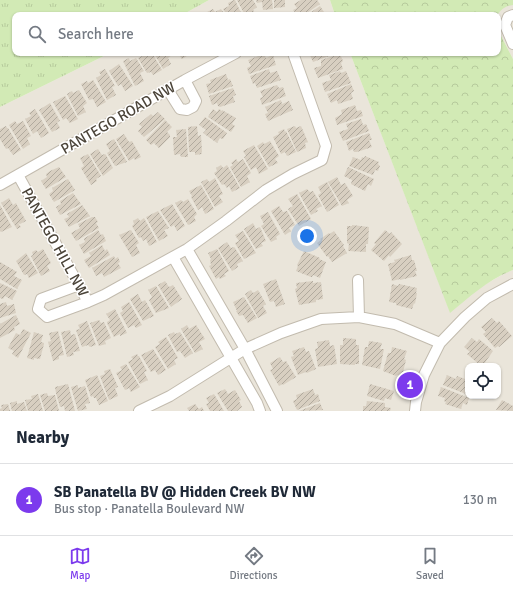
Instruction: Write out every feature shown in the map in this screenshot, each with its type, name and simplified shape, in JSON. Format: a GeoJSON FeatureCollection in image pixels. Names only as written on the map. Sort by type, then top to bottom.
{"type":"FeatureCollection","features":[{"type":"Feature","properties":{"kind":"street"},"geometry":{"type":"LineString","coordinates":[[513,16],[508,17],[505,25],[513,44]]}},
{"type":"Feature","properties":{"kind":"street","name":"PANTEGO ROAD NW"},"geometry":{"type":"LineString","coordinates":[[0,185],[185,80],[230,56]]}},
{"type":"Feature","properties":{"kind":"street"},"geometry":{"type":"LineString","coordinates":[[180,253],[226,221],[266,190],[293,174],[322,160],[326,146],[294,56]]}},
{"type":"Feature","properties":{"kind":"street"},"geometry":{"type":"LineString","coordinates":[[168,90],[180,109],[188,110],[193,107],[196,101],[185,80]]}},
{"type":"Feature","properties":{"kind":"street","name":"PANTEGO HILL NW"},"geometry":{"type":"LineString","coordinates":[[18,175],[88,302],[104,295],[180,253]]}},
{"type":"Feature","properties":{"kind":"street"},"geometry":{"type":"LineString","coordinates":[[180,253],[245,350],[277,411]]}},
{"type":"Feature","properties":{"kind":"street"},"geometry":{"type":"LineString","coordinates":[[180,253],[231,358],[257,403],[260,411]]}},
{"type":"Feature","properties":{"kind":"street"},"geometry":{"type":"LineString","coordinates":[[358,280],[359,317]]}},
{"type":"Feature","properties":{"kind":"street"},"geometry":{"type":"LineString","coordinates":[[415,411],[416,402],[424,375],[440,343],[465,317],[487,298],[513,284]]}},
{"type":"Feature","properties":{"kind":"street"},"geometry":{"type":"LineString","coordinates":[[79,285],[41,299],[38,309],[47,317],[88,302]]}},
{"type":"Feature","properties":{"kind":"street"},"geometry":{"type":"LineString","coordinates":[[139,411],[170,396],[245,350],[281,333],[321,319],[359,317],[395,324],[440,343]]}},
{"type":"Feature","properties":{"kind":"shaded area"},"geometry":{"type":"Polygon","coordinates":[[[209,0],[330,0],[334,12],[187,12],[209,0]]]}},
{"type":"Feature","properties":{"kind":"shaded area"},"geometry":{"type":"Polygon","coordinates":[[[507,5],[513,5],[513,59],[501,36],[501,12],[499,12],[507,5]]]}},
{"type":"Feature","properties":{"kind":"shaded area"},"geometry":{"type":"Polygon","coordinates":[[[104,56],[351,56],[450,312],[479,288],[513,270],[513,411],[0,411],[0,107],[104,56]]]}},
{"type":"Feature","properties":{"kind":"green space"},"geometry":{"type":"Polygon","coordinates":[[[0,0],[209,0],[187,12],[12,12],[12,56],[104,56],[0,107],[0,0]]]}},
{"type":"Feature","properties":{"kind":"green space"},"geometry":{"type":"Polygon","coordinates":[[[330,0],[513,0],[513,5],[504,8],[499,12],[334,12],[330,0]]]}},
{"type":"Feature","properties":{"kind":"green space"},"geometry":{"type":"Polygon","coordinates":[[[501,36],[513,59],[513,270],[488,283],[450,313],[351,56],[501,56],[501,36]]]}},
{"type":"Feature","properties":{"kind":"building"},"geometry":{"type":"Polygon","coordinates":[[[235,0],[241,12],[225,12],[223,9],[229,6],[228,3],[235,0]]]}},
{"type":"Feature","properties":{"kind":"building"},"geometry":{"type":"Polygon","coordinates":[[[237,0],[253,0],[257,7],[253,10],[254,12],[243,12],[237,0]]]}},
{"type":"Feature","properties":{"kind":"building"},"geometry":{"type":"Polygon","coordinates":[[[256,0],[272,0],[273,9],[263,10],[262,2],[257,3],[256,0]]]}},
{"type":"Feature","properties":{"kind":"building"},"geometry":{"type":"Polygon","coordinates":[[[274,0],[285,0],[285,7],[274,8],[274,0]]]}},
{"type":"Feature","properties":{"kind":"building"},"geometry":{"type":"Polygon","coordinates":[[[301,0],[317,0],[320,4],[308,12],[295,12],[293,10],[297,8],[294,4],[301,0]]]}},
{"type":"Feature","properties":{"kind":"building"},"geometry":{"type":"Polygon","coordinates":[[[320,6],[324,12],[311,12],[320,6]]]}},
{"type":"Feature","properties":{"kind":"building"},"geometry":{"type":"Polygon","coordinates":[[[213,9],[215,12],[207,12],[213,9]]]}},
{"type":"Feature","properties":{"kind":"building"},"geometry":{"type":"Polygon","coordinates":[[[221,9],[223,12],[215,12],[221,9]]]}},
{"type":"Feature","properties":{"kind":"building"},"geometry":{"type":"Polygon","coordinates":[[[142,56],[154,56],[162,70],[153,75],[151,72],[147,73],[138,58],[142,56]]]}},
{"type":"Feature","properties":{"kind":"building"},"geometry":{"type":"Polygon","coordinates":[[[156,56],[171,56],[168,58],[171,64],[163,69],[156,56]]]}},
{"type":"Feature","properties":{"kind":"building"},"geometry":{"type":"Polygon","coordinates":[[[180,56],[187,56],[182,59],[180,56]]]}},
{"type":"Feature","properties":{"kind":"building"},"geometry":{"type":"Polygon","coordinates":[[[259,56],[265,56],[266,58],[273,56],[276,65],[249,74],[247,68],[251,66],[248,60],[259,56]]]}},
{"type":"Feature","properties":{"kind":"building"},"geometry":{"type":"Polygon","coordinates":[[[310,56],[329,56],[313,62],[310,56]]]}},
{"type":"Feature","properties":{"kind":"building"},"geometry":{"type":"Polygon","coordinates":[[[334,56],[341,56],[343,61],[341,63],[343,69],[318,78],[314,68],[321,66],[321,60],[334,56]]]}},
{"type":"Feature","properties":{"kind":"building"},"geometry":{"type":"Polygon","coordinates":[[[129,58],[130,61],[136,58],[144,71],[140,73],[144,81],[135,86],[123,61],[129,58]]]}},
{"type":"Feature","properties":{"kind":"building"},"geometry":{"type":"Polygon","coordinates":[[[119,64],[133,86],[125,91],[121,84],[118,86],[109,71],[119,64]]]}},
{"type":"Feature","properties":{"kind":"building"},"geometry":{"type":"Polygon","coordinates":[[[105,69],[115,86],[112,87],[116,95],[107,100],[96,78],[101,75],[99,72],[105,69]]]}},
{"type":"Feature","properties":{"kind":"building"},"geometry":{"type":"Polygon","coordinates":[[[269,69],[270,73],[277,71],[281,80],[257,88],[255,83],[253,84],[250,76],[269,69]]]}},
{"type":"Feature","properties":{"kind":"building"},"geometry":{"type":"Polygon","coordinates":[[[340,71],[341,73],[346,71],[351,83],[325,92],[322,83],[331,80],[329,75],[340,71]]]}},
{"type":"Feature","properties":{"kind":"building"},"geometry":{"type":"Polygon","coordinates":[[[226,74],[228,80],[230,79],[233,86],[209,94],[206,84],[211,83],[210,80],[226,74]]]}},
{"type":"Feature","properties":{"kind":"building"},"geometry":{"type":"Polygon","coordinates":[[[93,80],[106,102],[97,107],[93,99],[89,100],[81,84],[87,81],[88,83],[93,80]]]}},
{"type":"Feature","properties":{"kind":"building"},"geometry":{"type":"Polygon","coordinates":[[[351,84],[354,91],[351,93],[353,99],[338,104],[337,100],[331,103],[327,94],[351,84]]]}},
{"type":"Feature","properties":{"kind":"building"},"geometry":{"type":"Polygon","coordinates":[[[277,85],[279,88],[283,87],[286,96],[262,105],[260,98],[263,97],[260,91],[277,85]]]}},
{"type":"Feature","properties":{"kind":"building"},"geometry":{"type":"Polygon","coordinates":[[[233,88],[236,95],[233,96],[235,102],[220,107],[217,103],[212,105],[209,96],[233,88]]]}},
{"type":"Feature","properties":{"kind":"building"},"geometry":{"type":"Polygon","coordinates":[[[79,90],[87,103],[83,106],[86,112],[78,116],[67,94],[72,91],[73,93],[79,90]]]}},
{"type":"Feature","properties":{"kind":"building"},"geometry":{"type":"Polygon","coordinates":[[[65,96],[78,119],[70,123],[66,118],[63,120],[53,102],[65,96]]]}},
{"type":"Feature","properties":{"kind":"building"},"geometry":{"type":"Polygon","coordinates":[[[281,100],[282,104],[289,101],[293,110],[268,121],[265,114],[268,113],[265,107],[281,100]]]}},
{"type":"Feature","properties":{"kind":"building"},"geometry":{"type":"Polygon","coordinates":[[[50,103],[60,121],[57,122],[60,128],[52,132],[39,110],[50,103]]]}},
{"type":"Feature","properties":{"kind":"building"},"geometry":{"type":"Polygon","coordinates":[[[355,105],[357,111],[361,110],[363,116],[337,125],[335,118],[342,114],[341,110],[355,105]]]}},
{"type":"Feature","properties":{"kind":"building"},"geometry":{"type":"Polygon","coordinates":[[[35,109],[49,133],[41,138],[37,131],[33,134],[25,119],[31,116],[29,113],[35,109]]]}},
{"type":"Feature","properties":{"kind":"building"},"geometry":{"type":"Polygon","coordinates":[[[213,109],[217,112],[219,109],[222,110],[236,118],[232,124],[235,126],[231,132],[208,117],[213,109]]]}},
{"type":"Feature","properties":{"kind":"building"},"geometry":{"type":"Polygon","coordinates":[[[158,112],[165,119],[144,137],[138,131],[142,127],[139,124],[151,114],[153,116],[158,112]]]}},
{"type":"Feature","properties":{"kind":"building"},"geometry":{"type":"Polygon","coordinates":[[[205,117],[227,133],[223,139],[220,138],[217,143],[203,133],[206,130],[199,125],[205,117]]]}},
{"type":"Feature","properties":{"kind":"building"},"geometry":{"type":"Polygon","coordinates":[[[361,119],[363,125],[366,124],[369,131],[343,141],[339,132],[348,129],[346,124],[361,119]]]}},
{"type":"Feature","properties":{"kind":"building"},"geometry":{"type":"Polygon","coordinates":[[[165,120],[172,127],[167,132],[170,137],[159,148],[154,143],[151,145],[146,140],[165,120]]]}},
{"type":"Feature","properties":{"kind":"building"},"geometry":{"type":"Polygon","coordinates":[[[15,121],[17,124],[23,121],[31,136],[27,138],[30,144],[23,149],[9,125],[15,121]]]}},
{"type":"Feature","properties":{"kind":"building"},"geometry":{"type":"Polygon","coordinates":[[[6,126],[21,150],[13,155],[8,148],[6,149],[0,139],[0,129],[6,126]]]}},
{"type":"Feature","properties":{"kind":"building"},"geometry":{"type":"Polygon","coordinates":[[[197,126],[198,136],[201,135],[202,154],[195,155],[195,152],[189,152],[188,127],[197,126]]]}},
{"type":"Feature","properties":{"kind":"building"},"geometry":{"type":"Polygon","coordinates":[[[295,126],[296,128],[301,126],[308,142],[305,143],[306,148],[297,152],[287,129],[295,126]]]}},
{"type":"Feature","properties":{"kind":"building"},"geometry":{"type":"Polygon","coordinates":[[[186,129],[188,157],[181,157],[180,154],[174,155],[173,137],[177,137],[176,130],[186,129]]]}},
{"type":"Feature","properties":{"kind":"building"},"geometry":{"type":"Polygon","coordinates":[[[284,129],[296,152],[287,156],[285,152],[281,154],[273,137],[284,129]]]}},
{"type":"Feature","properties":{"kind":"building"},"geometry":{"type":"Polygon","coordinates":[[[369,133],[372,140],[369,140],[372,147],[357,152],[354,152],[353,149],[349,151],[346,142],[369,133]]]}},
{"type":"Feature","properties":{"kind":"building"},"geometry":{"type":"Polygon","coordinates":[[[124,134],[129,142],[132,141],[141,157],[135,160],[134,158],[129,161],[116,139],[124,134]]]}},
{"type":"Feature","properties":{"kind":"building"},"geometry":{"type":"Polygon","coordinates":[[[114,139],[127,162],[115,166],[107,153],[110,151],[106,144],[114,139]]]}},
{"type":"Feature","properties":{"kind":"building"},"geometry":{"type":"Polygon","coordinates":[[[270,141],[279,156],[275,159],[278,163],[269,167],[257,146],[263,142],[264,144],[270,141]]]}},
{"type":"Feature","properties":{"kind":"building"},"geometry":{"type":"Polygon","coordinates":[[[254,145],[268,169],[259,174],[256,167],[251,170],[244,157],[246,156],[243,151],[254,145]]]}},
{"type":"Feature","properties":{"kind":"building"},"geometry":{"type":"Polygon","coordinates":[[[98,149],[102,155],[106,155],[113,168],[103,176],[90,154],[98,149]]]}},
{"type":"Feature","properties":{"kind":"building"},"geometry":{"type":"Polygon","coordinates":[[[88,154],[101,176],[91,185],[81,168],[84,166],[80,158],[88,154]]]}},
{"type":"Feature","properties":{"kind":"building"},"geometry":{"type":"Polygon","coordinates":[[[365,156],[379,162],[378,164],[380,166],[378,171],[375,170],[373,175],[349,166],[353,157],[361,160],[362,157],[364,158],[365,156]]]}},
{"type":"Feature","properties":{"kind":"building"},"geometry":{"type":"Polygon","coordinates":[[[236,159],[238,162],[243,159],[251,173],[247,176],[250,182],[241,187],[230,167],[233,165],[231,163],[236,159]]]}},
{"type":"Feature","properties":{"kind":"building"},"geometry":{"type":"Polygon","coordinates":[[[221,165],[223,168],[227,165],[240,188],[232,192],[229,186],[227,188],[224,184],[222,185],[214,173],[217,171],[216,168],[221,165]]]}},
{"type":"Feature","properties":{"kind":"building"},"geometry":{"type":"Polygon","coordinates":[[[59,167],[66,177],[46,189],[41,181],[47,177],[46,174],[59,167]]]}},
{"type":"Feature","properties":{"kind":"building"},"geometry":{"type":"Polygon","coordinates":[[[348,167],[374,179],[371,186],[368,184],[365,191],[351,184],[352,180],[344,176],[348,167]]]}},
{"type":"Feature","properties":{"kind":"building"},"geometry":{"type":"Polygon","coordinates":[[[337,177],[341,185],[345,183],[353,196],[347,200],[349,203],[342,206],[328,182],[337,177]]]}},
{"type":"Feature","properties":{"kind":"building"},"geometry":{"type":"Polygon","coordinates":[[[215,178],[223,194],[219,196],[223,202],[215,207],[201,182],[207,179],[209,182],[215,178]]]}},
{"type":"Feature","properties":{"kind":"building"},"geometry":{"type":"Polygon","coordinates":[[[68,179],[75,190],[54,202],[49,194],[53,191],[52,188],[68,179]]]}},
{"type":"Feature","properties":{"kind":"building"},"geometry":{"type":"Polygon","coordinates":[[[327,182],[339,205],[327,212],[318,195],[321,193],[318,187],[327,182]]]}},
{"type":"Feature","properties":{"kind":"building"},"geometry":{"type":"Polygon","coordinates":[[[201,185],[214,209],[205,214],[202,207],[198,210],[189,191],[201,185]]]}},
{"type":"Feature","properties":{"kind":"building"},"geometry":{"type":"Polygon","coordinates":[[[307,189],[310,192],[313,191],[322,206],[316,209],[318,211],[311,215],[299,193],[307,189]]]}},
{"type":"Feature","properties":{"kind":"building"},"geometry":{"type":"Polygon","coordinates":[[[73,193],[81,204],[60,215],[56,207],[61,204],[60,201],[73,193]]]}},
{"type":"Feature","properties":{"kind":"building"},"geometry":{"type":"Polygon","coordinates":[[[297,194],[311,219],[299,226],[288,209],[293,206],[288,199],[297,194]]]}},
{"type":"Feature","properties":{"kind":"building"},"geometry":{"type":"Polygon","coordinates":[[[9,198],[13,205],[16,203],[26,221],[20,224],[18,223],[21,227],[17,229],[1,203],[9,198]]]}},
{"type":"Feature","properties":{"kind":"building"},"geometry":{"type":"Polygon","coordinates":[[[188,199],[197,214],[194,217],[196,221],[188,225],[175,203],[181,200],[183,202],[188,199]]]}},
{"type":"Feature","properties":{"kind":"building"},"geometry":{"type":"Polygon","coordinates":[[[172,204],[185,226],[177,231],[174,225],[171,227],[160,210],[172,204]]]}},
{"type":"Feature","properties":{"kind":"building"},"geometry":{"type":"Polygon","coordinates":[[[0,205],[12,227],[1,232],[0,231],[0,205]]]}},
{"type":"Feature","properties":{"kind":"building"},"geometry":{"type":"Polygon","coordinates":[[[82,205],[90,216],[69,227],[64,219],[69,217],[67,214],[82,205]]]}},
{"type":"Feature","properties":{"kind":"building"},"geometry":{"type":"Polygon","coordinates":[[[279,206],[283,212],[287,211],[295,225],[289,228],[291,231],[285,235],[271,211],[279,206]]]}},
{"type":"Feature","properties":{"kind":"building"},"geometry":{"type":"Polygon","coordinates":[[[158,211],[169,228],[164,230],[168,236],[159,241],[146,217],[158,211]]]}},
{"type":"Feature","properties":{"kind":"building"},"geometry":{"type":"Polygon","coordinates":[[[268,212],[280,234],[276,237],[277,239],[271,242],[261,226],[264,224],[260,216],[268,212]]]}},
{"type":"Feature","properties":{"kind":"building"},"geometry":{"type":"Polygon","coordinates":[[[95,217],[99,228],[76,241],[71,233],[80,228],[78,224],[95,217]]]}},
{"type":"Feature","properties":{"kind":"building"},"geometry":{"type":"Polygon","coordinates":[[[138,218],[140,221],[144,218],[157,242],[149,246],[146,239],[143,241],[141,237],[139,238],[132,226],[134,224],[133,221],[138,218]]]}},
{"type":"Feature","properties":{"kind":"building"},"geometry":{"type":"Polygon","coordinates":[[[253,223],[256,229],[260,227],[266,241],[261,243],[263,246],[256,249],[244,229],[253,223]]]}},
{"type":"Feature","properties":{"kind":"building"},"geometry":{"type":"Polygon","coordinates":[[[352,225],[369,227],[366,252],[348,251],[349,244],[347,243],[347,226],[352,225]]]}},
{"type":"Feature","properties":{"kind":"building"},"geometry":{"type":"Polygon","coordinates":[[[98,230],[101,235],[103,234],[106,241],[84,254],[79,245],[85,242],[85,238],[98,230]]]}},
{"type":"Feature","properties":{"kind":"building"},"geometry":{"type":"Polygon","coordinates":[[[131,230],[139,243],[136,245],[140,253],[132,257],[119,235],[131,230]]]}},
{"type":"Feature","properties":{"kind":"building"},"geometry":{"type":"Polygon","coordinates":[[[385,230],[390,234],[391,232],[402,244],[390,257],[389,255],[384,261],[371,250],[376,244],[374,243],[385,230]]]}},
{"type":"Feature","properties":{"kind":"building"},"geometry":{"type":"Polygon","coordinates":[[[243,231],[256,253],[244,259],[235,243],[239,241],[235,235],[243,231]]]}},
{"type":"Feature","properties":{"kind":"building"},"geometry":{"type":"Polygon","coordinates":[[[334,231],[344,245],[343,246],[347,253],[332,262],[317,243],[321,240],[320,239],[334,231]]]}},
{"type":"Feature","properties":{"kind":"building"},"geometry":{"type":"Polygon","coordinates":[[[227,242],[231,248],[235,248],[243,261],[237,264],[238,267],[232,271],[218,248],[227,242]]]}},
{"type":"Feature","properties":{"kind":"building"},"geometry":{"type":"Polygon","coordinates":[[[102,245],[105,251],[107,249],[110,255],[89,268],[84,260],[91,256],[89,253],[102,245]]]}},
{"type":"Feature","properties":{"kind":"building"},"geometry":{"type":"Polygon","coordinates":[[[43,249],[51,263],[47,266],[50,271],[41,276],[31,256],[33,255],[32,252],[36,250],[38,252],[43,249]]]}},
{"type":"Feature","properties":{"kind":"building"},"geometry":{"type":"Polygon","coordinates":[[[217,249],[229,271],[224,274],[226,276],[220,279],[219,277],[216,279],[209,266],[211,265],[211,259],[208,253],[217,249]]]}},
{"type":"Feature","properties":{"kind":"building"},"geometry":{"type":"Polygon","coordinates":[[[304,251],[326,262],[320,278],[313,275],[311,277],[296,271],[297,265],[304,251]]]}},
{"type":"Feature","properties":{"kind":"building"},"geometry":{"type":"Polygon","coordinates":[[[26,253],[38,273],[29,278],[27,274],[24,275],[16,261],[26,253]]]}},
{"type":"Feature","properties":{"kind":"building"},"geometry":{"type":"Polygon","coordinates":[[[411,255],[412,260],[414,260],[417,276],[392,281],[388,264],[395,262],[394,260],[411,255]]]}},
{"type":"Feature","properties":{"kind":"building"},"geometry":{"type":"Polygon","coordinates":[[[114,256],[115,259],[118,257],[120,262],[118,263],[121,268],[104,277],[102,273],[96,276],[92,268],[114,256]]]}},
{"type":"Feature","properties":{"kind":"building"},"geometry":{"type":"Polygon","coordinates":[[[0,262],[17,272],[14,276],[22,280],[17,289],[0,279],[0,262]]]}},
{"type":"Feature","properties":{"kind":"building"},"geometry":{"type":"Polygon","coordinates":[[[276,279],[285,304],[276,307],[274,301],[270,302],[263,284],[276,279]]]}},
{"type":"Feature","properties":{"kind":"building"},"geometry":{"type":"Polygon","coordinates":[[[165,281],[169,287],[173,285],[182,299],[171,307],[158,285],[165,281]]]}},
{"type":"Feature","properties":{"kind":"building"},"geometry":{"type":"Polygon","coordinates":[[[313,281],[313,283],[321,282],[323,299],[316,300],[316,302],[299,305],[295,289],[297,288],[296,283],[313,281]]]}},
{"type":"Feature","properties":{"kind":"building"},"geometry":{"type":"Polygon","coordinates":[[[0,283],[17,291],[12,300],[5,296],[3,299],[0,298],[0,283]]]}},
{"type":"Feature","properties":{"kind":"building"},"geometry":{"type":"Polygon","coordinates":[[[392,284],[417,288],[415,304],[414,303],[412,309],[389,302],[392,284]]]}},
{"type":"Feature","properties":{"kind":"building"},"geometry":{"type":"Polygon","coordinates":[[[156,286],[169,308],[156,313],[149,300],[152,297],[148,290],[156,286]]]}},
{"type":"Feature","properties":{"kind":"building"},"geometry":{"type":"Polygon","coordinates":[[[251,290],[253,293],[258,290],[266,304],[263,306],[267,313],[258,318],[245,294],[251,290]]]}},
{"type":"Feature","properties":{"kind":"building"},"geometry":{"type":"Polygon","coordinates":[[[138,294],[142,302],[145,300],[154,316],[143,321],[130,299],[138,294]]]}},
{"type":"Feature","properties":{"kind":"building"},"geometry":{"type":"Polygon","coordinates":[[[244,297],[257,318],[248,323],[243,315],[239,316],[233,302],[244,297]]]}},
{"type":"Feature","properties":{"kind":"building"},"geometry":{"type":"Polygon","coordinates":[[[6,302],[7,306],[14,304],[16,313],[0,318],[0,304],[6,302]]]}},
{"type":"Feature","properties":{"kind":"building"},"geometry":{"type":"Polygon","coordinates":[[[129,302],[142,325],[136,328],[134,325],[128,328],[120,313],[123,311],[121,307],[129,302]]]}},
{"type":"Feature","properties":{"kind":"building"},"geometry":{"type":"Polygon","coordinates":[[[115,309],[127,333],[114,337],[107,323],[110,320],[106,314],[115,309]]]}},
{"type":"Feature","properties":{"kind":"building"},"geometry":{"type":"Polygon","coordinates":[[[16,315],[20,324],[14,327],[15,330],[0,338],[0,324],[16,315]]]}},
{"type":"Feature","properties":{"kind":"building"},"geometry":{"type":"Polygon","coordinates":[[[492,318],[497,323],[499,321],[512,336],[499,347],[498,346],[495,348],[483,334],[486,332],[481,327],[492,318]]]}},
{"type":"Feature","properties":{"kind":"building"},"geometry":{"type":"Polygon","coordinates":[[[99,320],[101,323],[104,322],[111,338],[105,341],[106,344],[99,346],[90,323],[99,320]]]}},
{"type":"Feature","properties":{"kind":"building"},"geometry":{"type":"Polygon","coordinates":[[[87,321],[96,345],[82,347],[76,330],[80,329],[78,325],[87,321]]]}},
{"type":"Feature","properties":{"kind":"building"},"geometry":{"type":"Polygon","coordinates":[[[187,325],[189,329],[196,325],[205,339],[199,342],[203,349],[195,353],[181,329],[187,325]]]}},
{"type":"Feature","properties":{"kind":"building"},"geometry":{"type":"Polygon","coordinates":[[[23,329],[31,333],[18,358],[12,354],[14,351],[8,348],[16,333],[20,335],[23,329]]]}},
{"type":"Feature","properties":{"kind":"building"},"geometry":{"type":"Polygon","coordinates":[[[70,330],[71,335],[75,334],[80,351],[73,352],[74,355],[67,357],[61,332],[70,330]]]}},
{"type":"Feature","properties":{"kind":"building"},"geometry":{"type":"Polygon","coordinates":[[[58,331],[64,355],[59,356],[59,359],[53,361],[48,342],[51,341],[49,333],[58,331]]]}},
{"type":"Feature","properties":{"kind":"building"},"geometry":{"type":"Polygon","coordinates":[[[34,332],[43,335],[41,342],[44,344],[40,359],[34,358],[34,360],[27,358],[34,332]]]}},
{"type":"Feature","properties":{"kind":"building"},"geometry":{"type":"Polygon","coordinates":[[[174,332],[175,334],[180,332],[193,353],[185,358],[180,351],[177,352],[168,335],[174,332]]]}},
{"type":"Feature","properties":{"kind":"building"},"geometry":{"type":"Polygon","coordinates":[[[166,337],[178,358],[174,360],[176,364],[168,369],[155,347],[160,344],[158,342],[166,337]]]}},
{"type":"Feature","properties":{"kind":"building"},"geometry":{"type":"Polygon","coordinates":[[[343,338],[356,339],[356,345],[359,345],[359,364],[340,364],[340,345],[343,345],[343,338]]]}},
{"type":"Feature","properties":{"kind":"building"},"geometry":{"type":"Polygon","coordinates":[[[472,338],[477,342],[479,339],[493,351],[485,363],[478,363],[467,354],[470,352],[464,347],[472,338]]]}},
{"type":"Feature","properties":{"kind":"building"},"geometry":{"type":"Polygon","coordinates":[[[329,340],[330,346],[334,345],[337,364],[318,367],[315,349],[318,348],[317,342],[329,340]]]}},
{"type":"Feature","properties":{"kind":"building"},"geometry":{"type":"Polygon","coordinates":[[[369,341],[382,343],[380,349],[384,349],[380,369],[362,365],[365,347],[368,347],[369,341]]]}},
{"type":"Feature","properties":{"kind":"building"},"geometry":{"type":"Polygon","coordinates":[[[304,347],[306,352],[309,351],[316,369],[298,375],[291,357],[294,356],[292,351],[304,347]]]}},
{"type":"Feature","properties":{"kind":"building"},"geometry":{"type":"Polygon","coordinates":[[[392,347],[407,351],[404,359],[406,360],[402,376],[396,376],[383,371],[388,353],[391,353],[392,347]]]}},
{"type":"Feature","properties":{"kind":"building"},"geometry":{"type":"Polygon","coordinates":[[[153,349],[166,370],[158,375],[155,370],[151,372],[141,355],[153,349]]]}},
{"type":"Feature","properties":{"kind":"building"},"geometry":{"type":"Polygon","coordinates":[[[137,354],[147,371],[144,372],[148,380],[140,384],[128,362],[133,359],[131,357],[137,354]]]}},
{"type":"Feature","properties":{"kind":"building"},"geometry":{"type":"Polygon","coordinates":[[[280,357],[283,362],[286,361],[296,377],[279,386],[270,370],[273,369],[270,363],[280,357]]]}},
{"type":"Feature","properties":{"kind":"building"},"geometry":{"type":"Polygon","coordinates":[[[126,364],[140,387],[131,392],[129,388],[125,390],[116,373],[122,370],[120,367],[126,364]]]}},
{"type":"Feature","properties":{"kind":"building"},"geometry":{"type":"Polygon","coordinates":[[[110,369],[118,387],[115,388],[118,396],[109,400],[100,376],[105,374],[104,371],[110,369]]]}},
{"type":"Feature","properties":{"kind":"building"},"geometry":{"type":"Polygon","coordinates":[[[97,375],[108,401],[99,405],[96,398],[93,396],[91,397],[85,380],[97,375]]]}},
{"type":"Feature","properties":{"kind":"building"},"geometry":{"type":"Polygon","coordinates":[[[447,375],[456,379],[457,376],[465,379],[465,394],[443,385],[447,375]]]}},
{"type":"Feature","properties":{"kind":"building"},"geometry":{"type":"Polygon","coordinates":[[[68,384],[75,411],[65,411],[64,406],[60,407],[56,393],[55,387],[68,384]]]}},
{"type":"Feature","properties":{"kind":"building"},"geometry":{"type":"Polygon","coordinates":[[[370,384],[394,391],[391,400],[385,398],[384,401],[367,396],[370,384]]]}},
{"type":"Feature","properties":{"kind":"building"},"geometry":{"type":"Polygon","coordinates":[[[78,385],[78,388],[85,386],[90,403],[85,404],[87,409],[78,411],[71,387],[78,385]]]}},
{"type":"Feature","properties":{"kind":"building"},"geometry":{"type":"Polygon","coordinates":[[[441,387],[465,396],[465,399],[469,399],[467,405],[463,403],[461,409],[445,404],[445,398],[438,396],[441,387]]]}},
{"type":"Feature","properties":{"kind":"building"},"geometry":{"type":"Polygon","coordinates":[[[225,389],[228,394],[235,390],[241,400],[239,401],[242,407],[237,411],[228,411],[217,393],[225,389]]]}},
{"type":"Feature","properties":{"kind":"building"},"geometry":{"type":"Polygon","coordinates":[[[313,389],[315,395],[318,394],[320,401],[297,410],[293,401],[297,399],[296,395],[313,389]]]}},
{"type":"Feature","properties":{"kind":"building"},"geometry":{"type":"Polygon","coordinates":[[[47,393],[48,396],[55,395],[59,411],[45,411],[40,395],[47,393]]]}},
{"type":"Feature","properties":{"kind":"building"},"geometry":{"type":"Polygon","coordinates":[[[38,394],[43,411],[28,411],[25,400],[32,399],[31,396],[38,394]]]}},
{"type":"Feature","properties":{"kind":"building"},"geometry":{"type":"Polygon","coordinates":[[[214,394],[224,411],[210,411],[206,404],[209,403],[206,398],[214,394]]]}},
{"type":"Feature","properties":{"kind":"building"},"geometry":{"type":"Polygon","coordinates":[[[502,400],[513,406],[513,411],[496,410],[502,400]]]}},
{"type":"Feature","properties":{"kind":"building"},"geometry":{"type":"Polygon","coordinates":[[[17,401],[17,404],[24,402],[27,411],[12,411],[10,403],[17,401]]]}},
{"type":"Feature","properties":{"kind":"building"},"geometry":{"type":"Polygon","coordinates":[[[367,401],[385,403],[385,407],[391,408],[390,411],[363,411],[363,406],[366,406],[367,401]]]}},
{"type":"Feature","properties":{"kind":"building"},"geometry":{"type":"Polygon","coordinates":[[[320,403],[323,410],[299,411],[320,403]]]}},
{"type":"Feature","properties":{"kind":"building"},"geometry":{"type":"Polygon","coordinates":[[[8,404],[10,411],[0,411],[2,408],[1,405],[8,404]]]}},
{"type":"Feature","properties":{"kind":"building"},"geometry":{"type":"Polygon","coordinates":[[[195,404],[199,409],[202,407],[204,411],[189,411],[187,408],[195,404]]]}},
{"type":"Feature","properties":{"kind":"place","name":"SB Panatella BV @ Hidden Creek BV NW"},"geometry":{"type":"Point","coordinates":[410,385]}}]}
